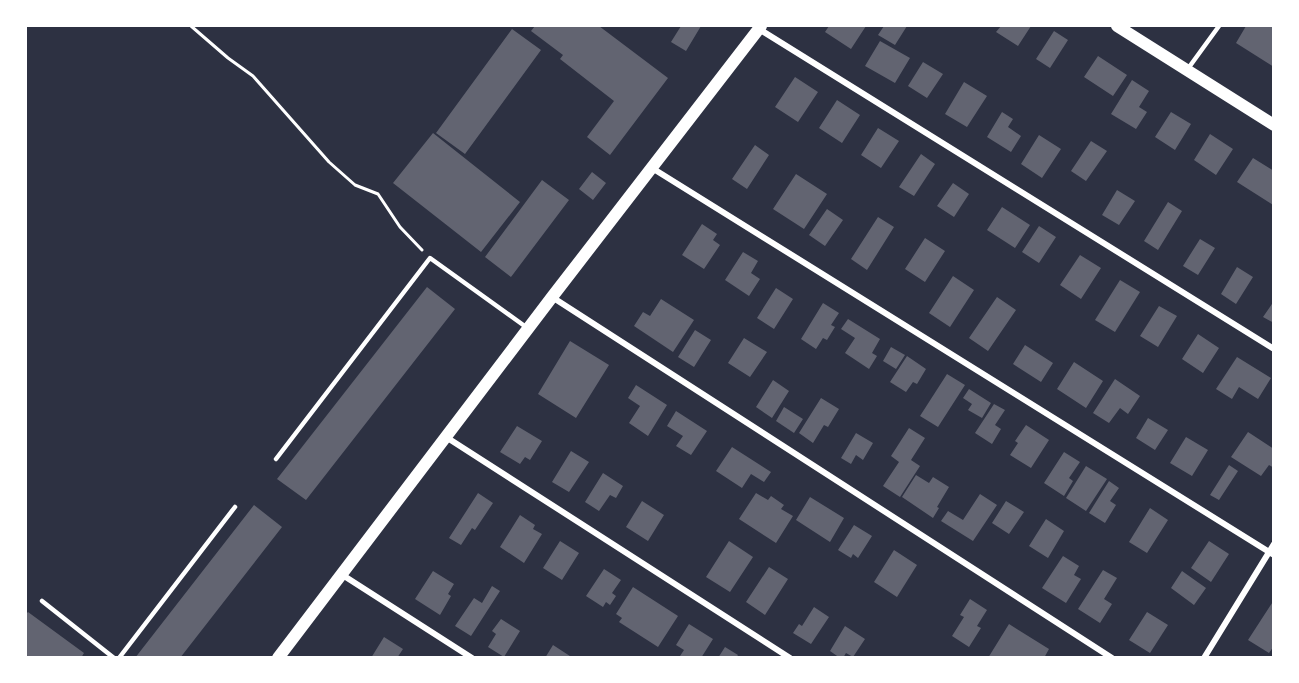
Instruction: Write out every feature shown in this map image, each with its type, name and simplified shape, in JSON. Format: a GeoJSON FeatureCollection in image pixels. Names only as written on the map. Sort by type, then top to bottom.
{"type":"FeatureCollection","features":[{"type":"Feature","properties":{"kind":"main road"},"geometry":{"type":"LineString","coordinates":[[1117,26],[1274,125]]}},
{"type":"Feature","properties":{"kind":"main road"},"geometry":{"type":"LineString","coordinates":[[278,657],[760,27]]}},
{"type":"Feature","properties":{"kind":"street"},"geometry":{"type":"LineString","coordinates":[[760,27],[1274,349]]}},
{"type":"Feature","properties":{"kind":"street"},"geometry":{"type":"LineString","coordinates":[[652,168],[1271,553]]}},
{"type":"Feature","properties":{"kind":"street"},"geometry":{"type":"LineString","coordinates":[[552,297],[1112,657]]}},
{"type":"Feature","properties":{"kind":"street"},"geometry":{"type":"LineString","coordinates":[[446,436],[790,657]]}},
{"type":"Feature","properties":{"kind":"street"},"geometry":{"type":"LineString","coordinates":[[1204,657],[1271,553],[1274,544]]}},
{"type":"Feature","properties":{"kind":"street"},"geometry":{"type":"LineString","coordinates":[[341,574],[472,657]]}},
{"type":"Feature","properties":{"kind":"lane"},"geometry":{"type":"LineString","coordinates":[[1186,70],[1219,26]]}},
{"type":"Feature","properties":{"kind":"lane"},"geometry":{"type":"LineString","coordinates":[[276,459],[430,258],[528,328]]}},
{"type":"Feature","properties":{"kind":"lane"},"geometry":{"type":"LineString","coordinates":[[119,657],[235,507]]}},
{"type":"Feature","properties":{"kind":"lane"},"geometry":{"type":"LineString","coordinates":[[42,601],[114,657]]}},
{"type":"Feature","properties":{"kind":"path"},"geometry":{"type":"LineString","coordinates":[[191,26],[253,76],[329,162],[355,185],[378,194],[400,227],[430,258]]}},
{"type":"Feature","properties":{"kind":"building"},"geometry":{"type":"Polygon","coordinates":[[[535,26],[599,26],[668,78],[610,155],[587,137],[614,101],[560,59],[563,55],[531,31],[535,26]]]}},
{"type":"Feature","properties":{"kind":"building"},"geometry":{"type":"Polygon","coordinates":[[[681,26],[701,26],[686,51],[671,42],[681,26]]]}},
{"type":"Feature","properties":{"kind":"building"},"geometry":{"type":"Polygon","coordinates":[[[829,26],[866,26],[851,49],[825,32],[829,26]]]}},
{"type":"Feature","properties":{"kind":"building"},"geometry":{"type":"Polygon","coordinates":[[[884,26],[907,26],[895,45],[878,35],[884,26]]]}},
{"type":"Feature","properties":{"kind":"building"},"geometry":{"type":"Polygon","coordinates":[[[1001,26],[1031,26],[1018,46],[996,32],[1001,26]]]}},
{"type":"Feature","properties":{"kind":"building"},"geometry":{"type":"Polygon","coordinates":[[[1246,26],[1274,26],[1274,67],[1236,43],[1246,26]]]}},
{"type":"Feature","properties":{"kind":"building"},"geometry":{"type":"Polygon","coordinates":[[[512,29],[541,50],[465,154],[436,133],[512,29]]]}},
{"type":"Feature","properties":{"kind":"building"},"geometry":{"type":"Polygon","coordinates":[[[1054,31],[1068,40],[1050,68],[1036,59],[1054,31]]]}},
{"type":"Feature","properties":{"kind":"building"},"geometry":{"type":"Polygon","coordinates":[[[880,41],[910,58],[895,83],[865,66],[880,41]]]}},
{"type":"Feature","properties":{"kind":"building"},"geometry":{"type":"Polygon","coordinates":[[[1098,56],[1127,75],[1113,96],[1084,77],[1098,56]]]}},
{"type":"Feature","properties":{"kind":"building"},"geometry":{"type":"Polygon","coordinates":[[[923,62],[943,74],[927,98],[908,86],[923,62]]]}},
{"type":"Feature","properties":{"kind":"building"},"geometry":{"type":"Polygon","coordinates":[[[795,77],[818,92],[798,122],[775,107],[795,77]]]}},
{"type":"Feature","properties":{"kind":"building"},"geometry":{"type":"Polygon","coordinates":[[[1132,80],[1149,91],[1139,107],[1147,112],[1136,129],[1111,114],[1132,80]]]}},
{"type":"Feature","properties":{"kind":"building"},"geometry":{"type":"Polygon","coordinates":[[[964,82],[987,96],[967,127],[945,114],[964,82]]]}},
{"type":"Feature","properties":{"kind":"building"},"geometry":{"type":"Polygon","coordinates":[[[837,100],[860,115],[842,143],[819,128],[837,100]]]}},
{"type":"Feature","properties":{"kind":"building"},"geometry":{"type":"Polygon","coordinates":[[[1002,112],[1013,119],[1008,127],[1021,136],[1011,152],[987,137],[1002,112]]]}},
{"type":"Feature","properties":{"kind":"building"},"geometry":{"type":"Polygon","coordinates":[[[1171,112],[1191,124],[1175,150],[1155,137],[1171,112]]]}},
{"type":"Feature","properties":{"kind":"building"},"geometry":{"type":"Polygon","coordinates":[[[878,128],[899,141],[881,168],[861,155],[878,128]]]}},
{"type":"Feature","properties":{"kind":"building"},"geometry":{"type":"Polygon","coordinates":[[[433,133],[520,202],[481,252],[393,183],[433,133]]]}},
{"type":"Feature","properties":{"kind":"building"},"geometry":{"type":"Polygon","coordinates":[[[1210,134],[1233,149],[1216,175],[1194,160],[1210,134]]]}},
{"type":"Feature","properties":{"kind":"building"},"geometry":{"type":"Polygon","coordinates":[[[1039,135],[1061,149],[1042,178],[1021,164],[1039,135]]]}},
{"type":"Feature","properties":{"kind":"building"},"geometry":{"type":"Polygon","coordinates":[[[1091,141],[1107,151],[1086,181],[1071,171],[1091,141]]]}},
{"type":"Feature","properties":{"kind":"building"},"geometry":{"type":"Polygon","coordinates":[[[755,145],[769,155],[747,189],[732,179],[755,145]]]}},
{"type":"Feature","properties":{"kind":"building"},"geometry":{"type":"Polygon","coordinates":[[[921,154],[935,164],[914,196],[899,187],[921,154]]]}},
{"type":"Feature","properties":{"kind":"building"},"geometry":{"type":"Polygon","coordinates":[[[1253,158],[1274,171],[1273,205],[1237,182],[1253,158]]]}},
{"type":"Feature","properties":{"kind":"building"},"geometry":{"type":"Polygon","coordinates":[[[592,172],[606,183],[593,200],[579,189],[592,172]]]}},
{"type":"Feature","properties":{"kind":"building"},"geometry":{"type":"Polygon","coordinates":[[[796,174],[827,194],[804,229],[773,209],[796,174]]]}},
{"type":"Feature","properties":{"kind":"building"},"geometry":{"type":"Polygon","coordinates":[[[542,180],[569,200],[511,277],[485,257],[542,180]]]}},
{"type":"Feature","properties":{"kind":"building"},"geometry":{"type":"Polygon","coordinates":[[[953,183],[969,194],[954,217],[937,206],[953,183]]]}},
{"type":"Feature","properties":{"kind":"building"},"geometry":{"type":"Polygon","coordinates":[[[1117,190],[1135,201],[1119,225],[1102,215],[1117,190]]]}},
{"type":"Feature","properties":{"kind":"building"},"geometry":{"type":"Polygon","coordinates":[[[1168,202],[1182,211],[1158,250],[1144,241],[1168,202]]]}},
{"type":"Feature","properties":{"kind":"building"},"geometry":{"type":"Polygon","coordinates":[[[1002,207],[1030,225],[1015,248],[987,230],[1002,207]]]}},
{"type":"Feature","properties":{"kind":"building"},"geometry":{"type":"Polygon","coordinates":[[[827,209],[843,220],[825,246],[809,235],[827,209]]]}},
{"type":"Feature","properties":{"kind":"building"},"geometry":{"type":"Polygon","coordinates":[[[878,217],[894,227],[867,270],[851,259],[878,217]]]}},
{"type":"Feature","properties":{"kind":"building"},"geometry":{"type":"Polygon","coordinates":[[[702,224],[717,234],[713,240],[720,245],[704,269],[682,255],[702,224]]]}},
{"type":"Feature","properties":{"kind":"building"},"geometry":{"type":"Polygon","coordinates":[[[1039,226],[1056,237],[1039,263],[1022,252],[1039,226]]]}},
{"type":"Feature","properties":{"kind":"building"},"geometry":{"type":"Polygon","coordinates":[[[925,238],[945,251],[925,282],[905,269],[925,238]]]}},
{"type":"Feature","properties":{"kind":"building"},"geometry":{"type":"Polygon","coordinates":[[[1200,239],[1215,248],[1198,275],[1183,266],[1200,239]]]}},
{"type":"Feature","properties":{"kind":"building"},"geometry":{"type":"Polygon","coordinates":[[[743,252],[758,261],[751,273],[760,279],[749,296],[725,280],[743,252]]]}},
{"type":"Feature","properties":{"kind":"building"},"geometry":{"type":"Polygon","coordinates":[[[1080,255],[1101,268],[1081,299],[1060,285],[1080,255]]]}},
{"type":"Feature","properties":{"kind":"building"},"geometry":{"type":"Polygon","coordinates":[[[1237,267],[1253,277],[1236,304],[1221,294],[1237,267]]]}},
{"type":"Feature","properties":{"kind":"building"},"geometry":{"type":"Polygon","coordinates":[[[953,276],[974,290],[950,327],[929,313],[953,276]]]}},
{"type":"Feature","properties":{"kind":"building"},"geometry":{"type":"Polygon","coordinates":[[[1120,280],[1140,292],[1115,332],[1095,320],[1120,280]]]}},
{"type":"Feature","properties":{"kind":"building"},"geometry":{"type":"Polygon","coordinates":[[[427,287],[455,309],[306,500],[277,479],[427,287]]]}},
{"type":"Feature","properties":{"kind":"building"},"geometry":{"type":"Polygon","coordinates":[[[776,288],[793,299],[774,329],[757,318],[776,288]]]}},
{"type":"Feature","properties":{"kind":"building"},"geometry":{"type":"Polygon","coordinates":[[[997,297],[1016,310],[988,351],[969,338],[997,297]]]}},
{"type":"Feature","properties":{"kind":"building"},"geometry":{"type":"Polygon","coordinates":[[[661,299],[694,320],[673,352],[634,326],[643,312],[650,316],[661,299]]]}},
{"type":"Feature","properties":{"kind":"building"},"geometry":{"type":"Polygon","coordinates":[[[1274,301],[1274,323],[1263,317],[1274,301]]]}},
{"type":"Feature","properties":{"kind":"building"},"geometry":{"type":"Polygon","coordinates":[[[823,303],[839,313],[831,325],[835,327],[827,340],[823,338],[816,349],[801,339],[823,303]]]}},
{"type":"Feature","properties":{"kind":"building"},"geometry":{"type":"Polygon","coordinates":[[[1159,306],[1177,316],[1158,347],[1140,336],[1159,306]]]}},
{"type":"Feature","properties":{"kind":"building"},"geometry":{"type":"Polygon","coordinates":[[[848,319],[880,339],[872,353],[877,356],[869,369],[845,353],[855,338],[841,329],[848,319]]]}},
{"type":"Feature","properties":{"kind":"building"},"geometry":{"type":"Polygon","coordinates":[[[695,330],[711,340],[694,367],[678,357],[695,330]]]}},
{"type":"Feature","properties":{"kind":"building"},"geometry":{"type":"Polygon","coordinates":[[[1198,334],[1219,348],[1203,373],[1182,359],[1198,334]]]}},
{"type":"Feature","properties":{"kind":"building"},"geometry":{"type":"Polygon","coordinates":[[[744,338],[767,352],[750,377],[728,363],[744,338]]]}},
{"type":"Feature","properties":{"kind":"building"},"geometry":{"type":"Polygon","coordinates":[[[570,341],[609,365],[576,418],[538,394],[570,341]]]}},
{"type":"Feature","properties":{"kind":"building"},"geometry":{"type":"Polygon","coordinates":[[[1025,345],[1053,363],[1041,382],[1013,364],[1025,345]]]}},
{"type":"Feature","properties":{"kind":"building"},"geometry":{"type":"Polygon","coordinates":[[[891,347],[905,355],[896,369],[883,361],[891,347]]]}},
{"type":"Feature","properties":{"kind":"building"},"geometry":{"type":"Polygon","coordinates":[[[907,356],[926,369],[917,384],[913,382],[906,392],[890,382],[907,356]]]}},
{"type":"Feature","properties":{"kind":"building"},"geometry":{"type":"Polygon","coordinates":[[[1237,357],[1271,378],[1258,399],[1239,387],[1232,399],[1216,389],[1237,357]]]}},
{"type":"Feature","properties":{"kind":"building"},"geometry":{"type":"Polygon","coordinates":[[[1074,362],[1103,381],[1086,408],[1057,389],[1074,362]]]}},
{"type":"Feature","properties":{"kind":"building"},"geometry":{"type":"Polygon","coordinates":[[[947,374],[965,385],[938,427],[920,416],[947,374]]]}},
{"type":"Feature","properties":{"kind":"building"},"geometry":{"type":"Polygon","coordinates":[[[1115,379],[1140,396],[1128,414],[1120,408],[1109,423],[1093,413],[1115,379]]]}},
{"type":"Feature","properties":{"kind":"building"},"geometry":{"type":"Polygon","coordinates":[[[773,380],[789,391],[772,418],[756,407],[773,380]]]}},
{"type":"Feature","properties":{"kind":"building"},"geometry":{"type":"Polygon","coordinates":[[[636,385],[667,405],[648,436],[629,423],[640,406],[628,398],[636,385]]]}},
{"type":"Feature","properties":{"kind":"building"},"geometry":{"type":"Polygon","coordinates":[[[969,389],[991,403],[982,418],[968,410],[972,404],[963,398],[969,389]]]}},
{"type":"Feature","properties":{"kind":"building"},"geometry":{"type":"Polygon","coordinates":[[[821,398],[839,409],[828,427],[824,425],[813,443],[799,433],[821,398]]]}},
{"type":"Feature","properties":{"kind":"building"},"geometry":{"type":"Polygon","coordinates":[[[994,404],[1005,410],[995,425],[1001,429],[992,444],[975,433],[994,404]]]}},
{"type":"Feature","properties":{"kind":"building"},"geometry":{"type":"Polygon","coordinates":[[[784,407],[803,419],[794,433],[776,421],[784,407]]]}},
{"type":"Feature","properties":{"kind":"building"},"geometry":{"type":"Polygon","coordinates":[[[676,411],[707,431],[691,455],[676,446],[683,436],[667,426],[676,411]]]}},
{"type":"Feature","properties":{"kind":"building"},"geometry":{"type":"Polygon","coordinates":[[[1148,418],[1168,430],[1155,450],[1136,438],[1148,418]]]}},
{"type":"Feature","properties":{"kind":"building"},"geometry":{"type":"Polygon","coordinates":[[[1026,425],[1049,440],[1031,468],[1010,455],[1018,443],[1015,441],[1026,425]]]}},
{"type":"Feature","properties":{"kind":"building"},"geometry":{"type":"Polygon","coordinates":[[[517,426],[542,441],[530,460],[525,457],[520,464],[500,452],[517,426]]]}},
{"type":"Feature","properties":{"kind":"building"},"geometry":{"type":"Polygon","coordinates":[[[909,428],[925,438],[911,460],[920,466],[900,497],[883,486],[899,462],[891,456],[909,428]]]}},
{"type":"Feature","properties":{"kind":"building"},"geometry":{"type":"Polygon","coordinates":[[[1248,432],[1274,449],[1274,468],[1269,465],[1261,476],[1231,457],[1248,432]]]}},
{"type":"Feature","properties":{"kind":"building"},"geometry":{"type":"Polygon","coordinates":[[[856,433],[873,443],[863,460],[856,455],[851,464],[841,458],[856,433]]]}},
{"type":"Feature","properties":{"kind":"building"},"geometry":{"type":"Polygon","coordinates":[[[1186,437],[1208,450],[1192,476],[1170,463],[1186,437]]]}},
{"type":"Feature","properties":{"kind":"building"},"geometry":{"type":"Polygon","coordinates":[[[732,447],[771,472],[764,482],[751,474],[742,488],[716,471],[732,447]]]}},
{"type":"Feature","properties":{"kind":"building"},"geometry":{"type":"Polygon","coordinates":[[[571,451],[589,462],[569,492],[552,482],[571,451]]]}},
{"type":"Feature","properties":{"kind":"building"},"geometry":{"type":"Polygon","coordinates":[[[1064,452],[1080,462],[1069,478],[1073,481],[1064,496],[1044,483],[1064,452]]]}},
{"type":"Feature","properties":{"kind":"building"},"geometry":{"type":"Polygon","coordinates":[[[1229,465],[1238,471],[1219,500],[1210,495],[1229,465]]]}},
{"type":"Feature","properties":{"kind":"building"},"geometry":{"type":"Polygon","coordinates":[[[1086,466],[1107,479],[1086,511],[1066,498],[1086,466]]]}},
{"type":"Feature","properties":{"kind":"building"},"geometry":{"type":"Polygon","coordinates":[[[603,473],[623,486],[616,498],[610,495],[599,511],[585,502],[603,473]]]}},
{"type":"Feature","properties":{"kind":"building"},"geometry":{"type":"Polygon","coordinates":[[[916,475],[929,483],[933,477],[949,487],[933,518],[902,497],[916,475]]]}},
{"type":"Feature","properties":{"kind":"building"},"geometry":{"type":"Polygon","coordinates":[[[1109,481],[1119,488],[1110,501],[1116,505],[1105,523],[1089,513],[1109,481]]]}},
{"type":"Feature","properties":{"kind":"building"},"geometry":{"type":"Polygon","coordinates":[[[478,493],[493,503],[475,530],[472,528],[461,545],[449,538],[478,493]]]}},
{"type":"Feature","properties":{"kind":"building"},"geometry":{"type":"Polygon","coordinates":[[[756,493],[768,500],[771,496],[784,505],[781,509],[793,516],[776,543],[739,519],[756,493]]]}},
{"type":"Feature","properties":{"kind":"building"},"geometry":{"type":"Polygon","coordinates":[[[980,494],[997,505],[973,541],[941,521],[948,511],[963,520],[980,494]]]}},
{"type":"Feature","properties":{"kind":"building"},"geometry":{"type":"Polygon","coordinates":[[[810,497],[844,518],[830,542],[796,520],[810,497]]]}},
{"type":"Feature","properties":{"kind":"building"},"geometry":{"type":"Polygon","coordinates":[[[642,501],[664,515],[648,541],[626,527],[642,501]]]}},
{"type":"Feature","properties":{"kind":"building"},"geometry":{"type":"Polygon","coordinates":[[[1006,501],[1024,512],[1009,534],[992,523],[1006,501]]]}},
{"type":"Feature","properties":{"kind":"building"},"geometry":{"type":"Polygon","coordinates":[[[254,505],[282,527],[180,658],[135,658],[254,505]]]}},
{"type":"Feature","properties":{"kind":"building"},"geometry":{"type":"Polygon","coordinates":[[[1150,508],[1168,520],[1147,553],[1129,542],[1150,508]]]}},
{"type":"Feature","properties":{"kind":"building"},"geometry":{"type":"Polygon","coordinates":[[[520,515],[535,525],[533,529],[542,534],[524,563],[500,547],[520,515]]]}},
{"type":"Feature","properties":{"kind":"building"},"geometry":{"type":"Polygon","coordinates":[[[1046,519],[1064,531],[1048,558],[1029,546],[1046,519]]]}},
{"type":"Feature","properties":{"kind":"building"},"geometry":{"type":"Polygon","coordinates":[[[854,525],[872,536],[858,558],[853,554],[851,558],[838,550],[854,525]]]}},
{"type":"Feature","properties":{"kind":"building"},"geometry":{"type":"Polygon","coordinates":[[[560,541],[579,553],[562,580],[543,568],[560,541]]]}},
{"type":"Feature","properties":{"kind":"building"},"geometry":{"type":"Polygon","coordinates":[[[729,541],[753,557],[730,592],[706,577],[729,541]]]}},
{"type":"Feature","properties":{"kind":"building"},"geometry":{"type":"Polygon","coordinates":[[[1209,541],[1229,554],[1211,582],[1191,568],[1209,541]]]}},
{"type":"Feature","properties":{"kind":"building"},"geometry":{"type":"Polygon","coordinates":[[[894,550],[917,565],[897,597],[874,582],[894,550]]]}},
{"type":"Feature","properties":{"kind":"building"},"geometry":{"type":"Polygon","coordinates":[[[1063,556],[1079,566],[1074,575],[1081,579],[1066,603],[1042,588],[1063,556]]]}},
{"type":"Feature","properties":{"kind":"building"},"geometry":{"type":"Polygon","coordinates":[[[769,567],[788,579],[765,615],[746,602],[769,567]]]}},
{"type":"Feature","properties":{"kind":"building"},"geometry":{"type":"Polygon","coordinates":[[[604,569],[621,580],[612,593],[616,596],[610,605],[606,602],[603,607],[586,596],[604,569]]]}},
{"type":"Feature","properties":{"kind":"building"},"geometry":{"type":"Polygon","coordinates":[[[1103,570],[1117,578],[1104,599],[1112,604],[1100,623],[1078,609],[1103,570]]]}},
{"type":"Feature","properties":{"kind":"building"},"geometry":{"type":"Polygon","coordinates":[[[433,571],[454,584],[448,594],[451,596],[440,615],[415,599],[433,571]]]}},
{"type":"Feature","properties":{"kind":"building"},"geometry":{"type":"Polygon","coordinates":[[[1182,571],[1206,588],[1194,605],[1171,588],[1182,571]]]}},
{"type":"Feature","properties":{"kind":"building"},"geometry":{"type":"Polygon","coordinates":[[[492,586],[500,591],[471,636],[455,626],[474,598],[482,603],[492,586]]]}},
{"type":"Feature","properties":{"kind":"building"},"geometry":{"type":"Polygon","coordinates":[[[633,587],[678,616],[658,647],[619,622],[622,618],[616,614],[633,587]]]}},
{"type":"Feature","properties":{"kind":"building"},"geometry":{"type":"Polygon","coordinates":[[[970,599],[987,610],[977,626],[981,628],[969,647],[952,636],[964,617],[960,615],[970,599]]]}},
{"type":"Feature","properties":{"kind":"building"},"geometry":{"type":"Polygon","coordinates":[[[1274,600],[1274,646],[1269,653],[1248,640],[1274,600]]]}},
{"type":"Feature","properties":{"kind":"building"},"geometry":{"type":"Polygon","coordinates":[[[814,607],[829,617],[811,644],[793,633],[799,624],[802,626],[814,607]]]}},
{"type":"Feature","properties":{"kind":"building"},"geometry":{"type":"Polygon","coordinates":[[[28,612],[84,653],[81,658],[26,658],[26,614],[28,612]]]}},
{"type":"Feature","properties":{"kind":"building"},"geometry":{"type":"Polygon","coordinates":[[[1147,612],[1168,625],[1150,653],[1129,640],[1147,612]]]}},
{"type":"Feature","properties":{"kind":"building"},"geometry":{"type":"Polygon","coordinates":[[[501,619],[520,631],[504,657],[488,647],[496,634],[492,631],[501,619]]]}},
{"type":"Feature","properties":{"kind":"building"},"geometry":{"type":"Polygon","coordinates":[[[689,624],[713,639],[701,658],[682,658],[680,656],[684,650],[676,645],[689,624]]]}},
{"type":"Feature","properties":{"kind":"building"},"geometry":{"type":"Polygon","coordinates":[[[1009,624],[1049,649],[1044,658],[988,658],[1009,624]]]}},
{"type":"Feature","properties":{"kind":"building"},"geometry":{"type":"Polygon","coordinates":[[[845,626],[865,639],[853,657],[846,653],[843,658],[840,658],[830,651],[845,626]]]}},
{"type":"Feature","properties":{"kind":"building"},"geometry":{"type":"Polygon","coordinates":[[[384,637],[403,649],[397,658],[371,658],[384,637]]]}},
{"type":"Feature","properties":{"kind":"building"},"geometry":{"type":"Polygon","coordinates":[[[553,645],[573,658],[545,658],[553,645]]]}},
{"type":"Feature","properties":{"kind":"building"},"geometry":{"type":"Polygon","coordinates":[[[725,647],[738,655],[736,658],[718,658],[725,647]]]}}]}
